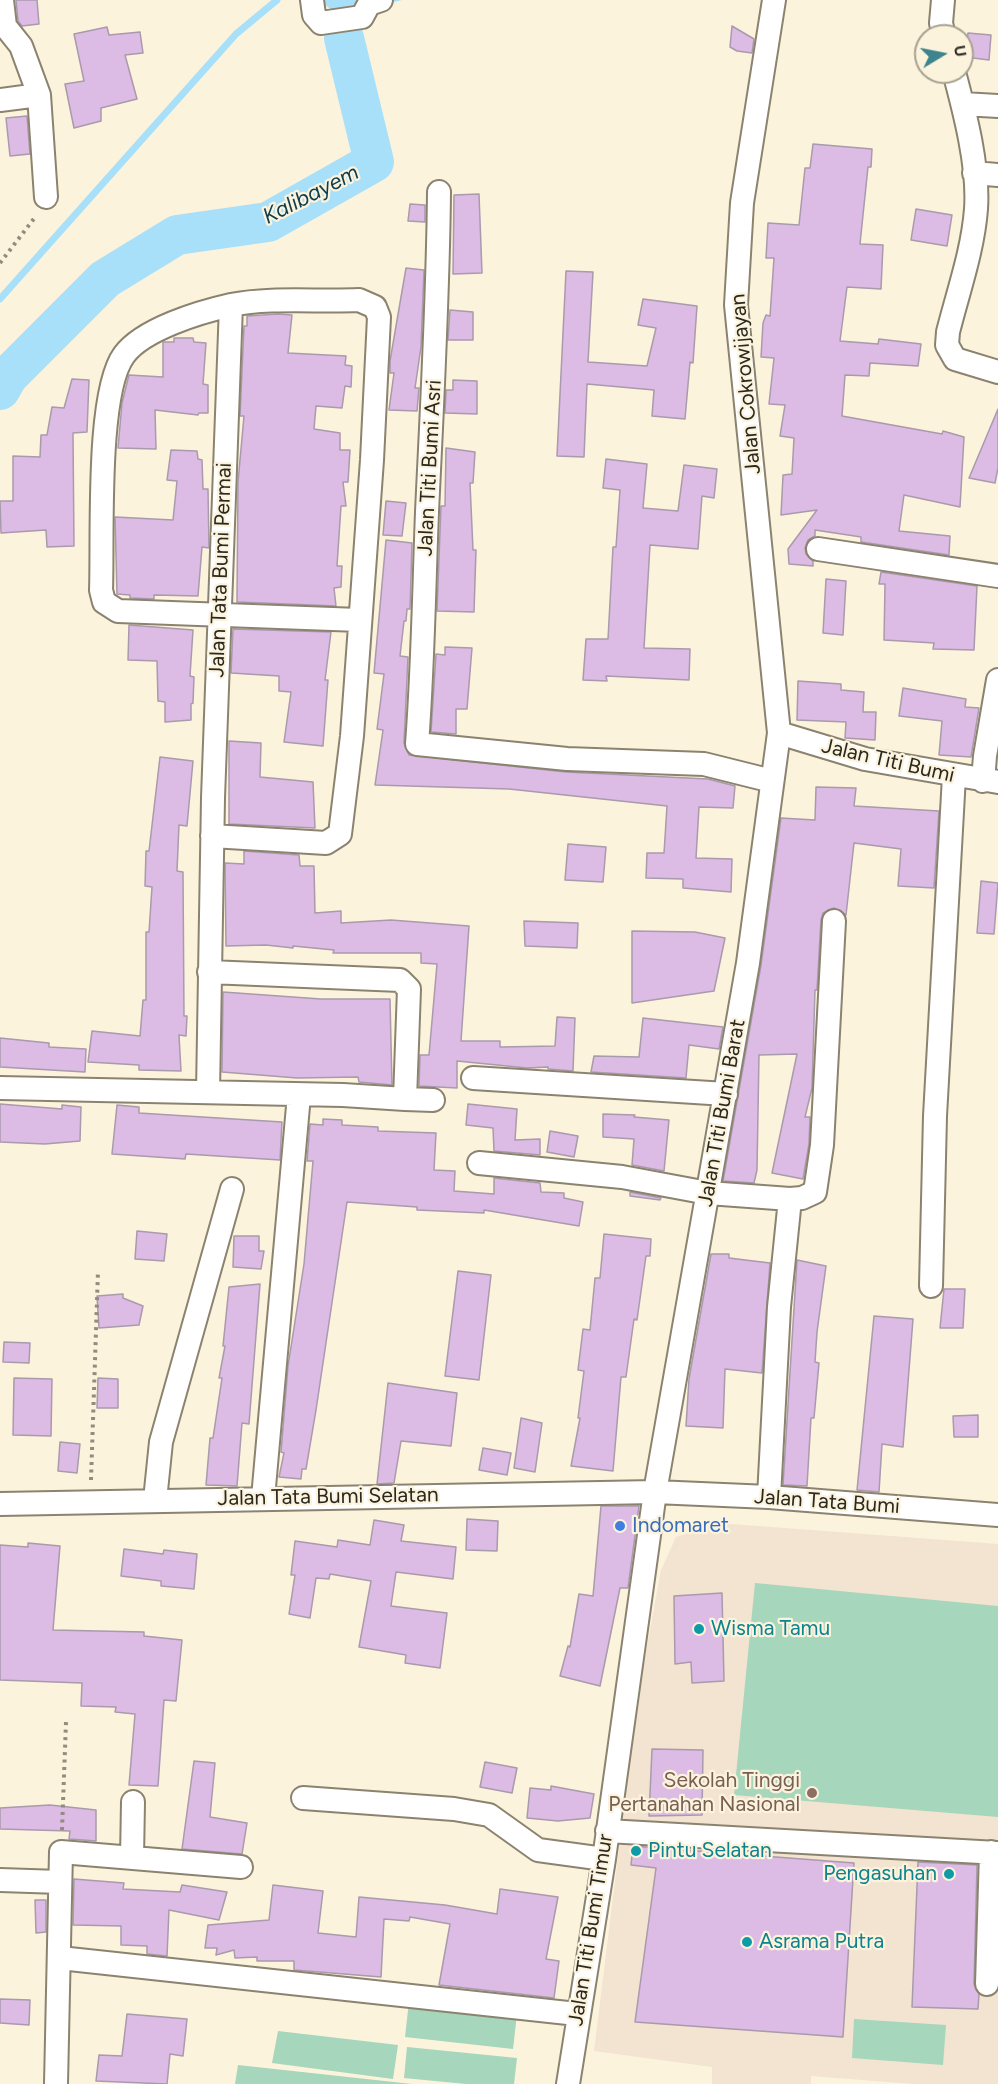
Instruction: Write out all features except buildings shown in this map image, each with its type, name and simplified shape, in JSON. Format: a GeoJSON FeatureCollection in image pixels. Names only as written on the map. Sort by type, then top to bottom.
{"type":"FeatureCollection","features":[{"type":"Feature","properties":{"kind":"street"},"geometry":{"type":"LineString","coordinates":[[2,0],[5,26],[21,46],[39,95],[46,197]]}},
{"type":"Feature","properties":{"kind":"street"},"geometry":{"type":"LineString","coordinates":[[312,0],[316,21],[321,23],[362,17],[375,2]]}},
{"type":"Feature","properties":{"kind":"street","name":"Jalan Cokrowijayan"},"geometry":{"type":"LineString","coordinates":[[774,0],[742,203],[736,305],[779,733]]}},
{"type":"Feature","properties":{"kind":"street"},"geometry":{"type":"LineString","coordinates":[[941,24],[943,0]]}},
{"type":"Feature","properties":{"kind":"street"},"geometry":{"type":"LineString","coordinates":[[957,84],[974,173],[976,208],[947,345],[955,359],[998,372]]}},
{"type":"Feature","properties":{"kind":"street"},"geometry":{"type":"LineString","coordinates":[[0,100],[39,95]]}},
{"type":"Feature","properties":{"kind":"street"},"geometry":{"type":"LineString","coordinates":[[963,105],[998,106]]}},
{"type":"Feature","properties":{"kind":"street"},"geometry":{"type":"LineString","coordinates":[[974,173],[998,175]]}},
{"type":"Feature","properties":{"kind":"street","name":"Jalan Titi Bumi Asri"},"geometry":{"type":"LineString","coordinates":[[439,192],[436,353],[424,577],[423,672],[417,744],[567,759],[704,764],[772,781]]}},
{"type":"Feature","properties":{"kind":"street"},"geometry":{"type":"LineString","coordinates":[[212,836],[326,843],[340,834],[352,736],[372,459],[379,317],[375,307],[358,300],[231,305],[165,327],[140,339],[124,356],[115,378],[105,425],[102,530],[104,602],[117,611],[359,620]]}},
{"type":"Feature","properties":{"kind":"street","name":"Jalan Tata Bumi Permai"},"geometry":{"type":"LineString","coordinates":[[207,1092],[212,836],[231,305]]}},
{"type":"Feature","properties":{"kind":"street"},"geometry":{"type":"LineString","coordinates":[[818,549],[998,576]]}},
{"type":"Feature","properties":{"kind":"street"},"geometry":{"type":"LineString","coordinates":[[991,781],[985,756],[998,680]]}},
{"type":"Feature","properties":{"kind":"street","name":"Jalan Titi Bumi"},"geometry":{"type":"LineString","coordinates":[[779,733],[865,759],[991,781]]}},
{"type":"Feature","properties":{"kind":"street","name":"Jalan Titi Bumi Barat"},"geometry":{"type":"LineString","coordinates":[[655,1492],[748,963],[779,733]]}},
{"type":"Feature","properties":{"kind":"street"},"geometry":{"type":"LineString","coordinates":[[931,1286],[935,1116],[954,776]]}},
{"type":"Feature","properties":{"kind":"street"},"geometry":{"type":"LineString","coordinates":[[478,1163],[622,1177],[708,1193],[790,1200],[815,1192],[819,1182],[834,921]]}},
{"type":"Feature","properties":{"kind":"street"},"geometry":{"type":"LineString","coordinates":[[209,972],[405,982],[408,989],[409,1042],[405,1099]]}},
{"type":"Feature","properties":{"kind":"street"},"geometry":{"type":"LineString","coordinates":[[473,1078],[726,1094]]}},
{"type":"Feature","properties":{"kind":"street"},"geometry":{"type":"LineString","coordinates":[[0,1088],[433,1100]]}},
{"type":"Feature","properties":{"kind":"street"},"geometry":{"type":"LineString","coordinates":[[263,1498],[299,1095]]}},
{"type":"Feature","properties":{"kind":"street"},"geometry":{"type":"LineString","coordinates":[[155,1500],[161,1442],[232,1189]]}},
{"type":"Feature","properties":{"kind":"street"},"geometry":{"type":"LineString","coordinates":[[769,1497],[779,1307],[790,1200]]}},
{"type":"Feature","properties":{"kind":"street","name":"Jalan Tata Bumi Selatan"},"geometry":{"type":"LineString","coordinates":[[0,1504],[655,1492]]}},
{"type":"Feature","properties":{"kind":"street","name":"Jalan Tata Bumi"},"geometry":{"type":"LineString","coordinates":[[655,1492],[769,1497],[998,1515]]}},
{"type":"Feature","properties":{"kind":"street","name":"Jalan Titi Bumi Timur"},"geometry":{"type":"LineString","coordinates":[[568,2084],[577,2014],[604,1859],[655,1492]]}},
{"type":"Feature","properties":{"kind":"street"},"geometry":{"type":"LineString","coordinates":[[303,1798],[454,1809],[489,1815],[538,1850],[604,1859]]}},
{"type":"Feature","properties":{"kind":"street"},"geometry":{"type":"LineString","coordinates":[[132,1858],[133,1802]]}},
{"type":"Feature","properties":{"kind":"street"},"geometry":{"type":"LineString","coordinates":[[607,1830],[994,1852],[987,1984]]}},
{"type":"Feature","properties":{"kind":"street"},"geometry":{"type":"LineString","coordinates":[[56,2084],[61,1852],[241,1867]]}},
{"type":"Feature","properties":{"kind":"street"},"geometry":{"type":"LineString","coordinates":[[0,1880],[60,1882]]}},
{"type":"Feature","properties":{"kind":"street"},"geometry":{"type":"LineString","coordinates":[[60,1958],[577,2014]]}},
{"type":"Feature","properties":{"kind":"path"},"geometry":{"type":"LineString","coordinates":[[0,263],[43,207],[46,197]]}},
{"type":"Feature","properties":{"kind":"path"},"geometry":{"type":"LineString","coordinates":[[90,1502],[98,1271]]}},
{"type":"Feature","properties":{"kind":"path"},"geometry":{"type":"LineString","coordinates":[[61,1852],[66,1722]]}},
{"type":"Feature","properties":{"kind":"shaded area","name":"Sekolah Tinggi Pertanahan Nasional"},"geometry":{"type":"Polygon","coordinates":[[[718,1523],[998,1544],[998,2084],[913,2084],[811,2076],[811,2084],[712,2084],[712,2067],[594,2051],[638,1695],[661,1570],[676,1537],[718,1523]]]}},
{"type":"Feature","properties":{"kind":"green space"},"geometry":{"type":"Polygon","coordinates":[[[755,1583],[998,1606],[998,1817],[734,1795],[755,1583]]]}},
{"type":"Feature","properties":{"kind":"green space"},"geometry":{"type":"Polygon","coordinates":[[[409,2001],[517,2014],[513,2049],[405,2037],[409,2001]]]}},
{"type":"Feature","properties":{"kind":"green space"},"geometry":{"type":"Polygon","coordinates":[[[854,2019],[946,2025],[943,2065],[852,2058],[854,2019]]]}},
{"type":"Feature","properties":{"kind":"green space"},"geometry":{"type":"Polygon","coordinates":[[[278,2031],[398,2045],[393,2079],[272,2063],[278,2031]]]}},
{"type":"Feature","properties":{"kind":"green space"},"geometry":{"type":"Polygon","coordinates":[[[407,2047],[517,2058],[514,2084],[466,2084],[404,2078],[407,2047]]]}},
{"type":"Feature","properties":{"kind":"green space"},"geometry":{"type":"Polygon","coordinates":[[[238,2065],[412,2084],[235,2084],[238,2065]]]}},
{"type":"Feature","properties":{"kind":"water"},"geometry":{"type":"Polygon","coordinates":[[[324,0],[402,0],[339,16],[324,4],[324,0]]]}},
{"type":"Feature","properties":{"kind":"waterway"},"geometry":{"type":"LineString","coordinates":[[0,299],[236,34],[277,0]]}},
{"type":"Feature","properties":{"kind":"waterway","name":"Kalibayem"},"geometry":{"type":"LineString","coordinates":[[0,390],[8,376],[105,279],[177,235],[268,222],[374,162],[344,38]]}},
{"type":"Feature","properties":{"kind":"place","name":"Indomaret"},"geometry":{"type":"Point","coordinates":[620,1526]}},
{"type":"Feature","properties":{"kind":"place","name":"Wisma Tamu"},"geometry":{"type":"Point","coordinates":[699,1629]}},
{"type":"Feature","properties":{"kind":"place","name":"Sekolah Tinggi Pertanahan Nasional"},"geometry":{"type":"Point","coordinates":[812,1793]}},
{"type":"Feature","properties":{"kind":"place","name":"Pintu Selatan"},"geometry":{"type":"Point","coordinates":[636,1851]}},
{"type":"Feature","properties":{"kind":"place","name":"Pengasuhan"},"geometry":{"type":"Point","coordinates":[949,1874]}},
{"type":"Feature","properties":{"kind":"place","name":"Asrama Putra"},"geometry":{"type":"Point","coordinates":[747,1942]}}]}
